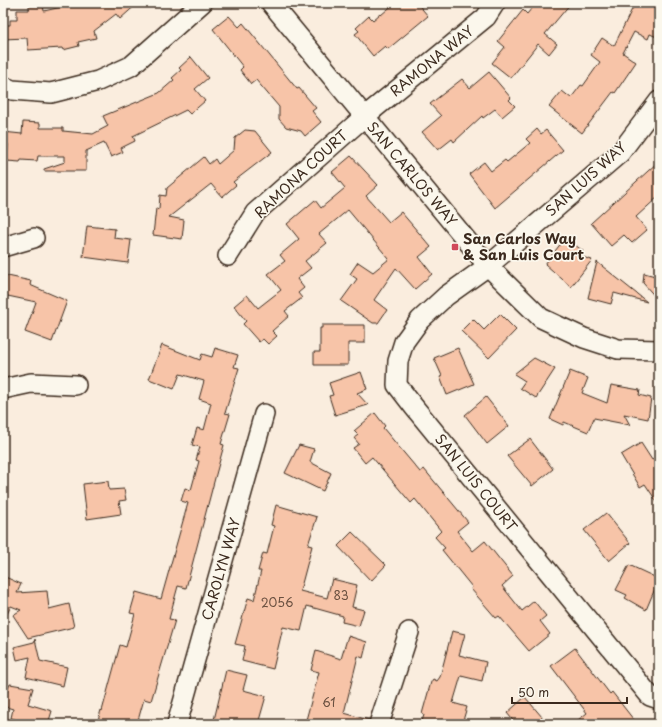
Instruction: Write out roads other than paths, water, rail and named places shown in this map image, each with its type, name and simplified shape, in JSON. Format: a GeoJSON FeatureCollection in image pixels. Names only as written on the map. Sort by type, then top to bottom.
{"type":"FeatureCollection","features":[{"type":"Feature","properties":{"kind":"street"},"geometry":{"type":"LineString","coordinates":[[3,86],[12,90],[51,93],[98,81],[131,66],[202,3]]}},
{"type":"Feature","properties":{"kind":"street","name":"SAN CARLOS WAY"},"geometry":{"type":"LineString","coordinates":[[271,3],[488,266],[541,318],[584,338],[618,350],[659,352]]}},
{"type":"Feature","properties":{"kind":"street","name":"RAMONA WAY"},"geometry":{"type":"LineString","coordinates":[[364,116],[486,17],[496,3]]}},
{"type":"Feature","properties":{"kind":"street","name":"SAN LUIS WAY"},"geometry":{"type":"LineString","coordinates":[[488,266],[620,153],[659,101]]}},
{"type":"Feature","properties":{"kind":"street","name":"RAMONA COURT"},"geometry":{"type":"LineString","coordinates":[[228,256],[255,213],[364,116]]}},
{"type":"Feature","properties":{"kind":"street"},"geometry":{"type":"LineString","coordinates":[[3,246],[34,238]]}},
{"type":"Feature","properties":{"kind":"street","name":"SAN LUIS COURT"},"geometry":{"type":"LineString","coordinates":[[488,266],[446,296],[420,320],[404,342],[398,361],[397,385],[418,413],[650,696],[659,700]]}},
{"type":"Feature","properties":{"kind":"street"},"geometry":{"type":"LineString","coordinates":[[3,389],[31,383],[76,384]]}},
{"type":"Feature","properties":{"kind":"street","name":"CAROLYN WAY"},"geometry":{"type":"LineString","coordinates":[[177,724],[264,414]]}},
{"type":"Feature","properties":{"kind":"street"},"geometry":{"type":"LineString","coordinates":[[380,724],[410,632]]}},
{"type":"Feature","properties":{"kind":"place","name":"San Carlos Way & San Luis Court"},"geometry":{"type":"Point","coordinates":[455,247]}}]}
